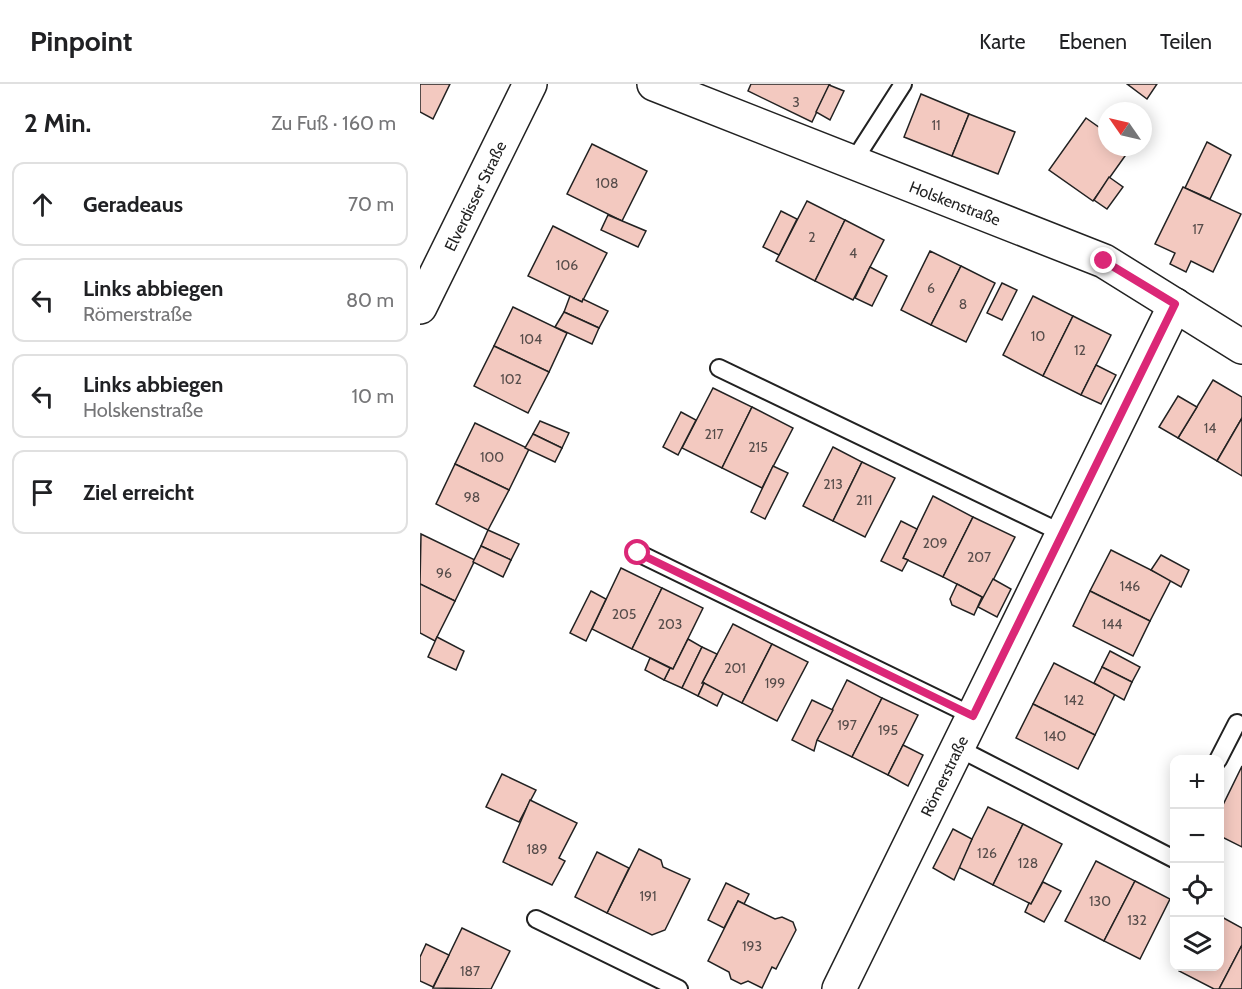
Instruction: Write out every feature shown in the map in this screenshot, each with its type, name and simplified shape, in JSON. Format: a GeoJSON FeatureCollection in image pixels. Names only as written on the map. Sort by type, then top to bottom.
{"type":"FeatureCollection","features":[{"type":"Feature","properties":{"kind":"street","name":"Elverdisser Straße"},"geometry":{"type":"LineString","coordinates":[[420,307],[530,84]]}},
{"type":"Feature","properties":{"kind":"street","name":"Holskenstraße"},"geometry":{"type":"LineString","coordinates":[[654,84],[1104,261],[1242,347]]}},
{"type":"Feature","properties":{"kind":"street","name":"Römerstraße"},"geometry":{"type":"LineString","coordinates":[[839,989],[1175,304]]}},
{"type":"Feature","properties":{"kind":"lane"},"geometry":{"type":"LineString","coordinates":[[853,162],[903,84]]}},
{"type":"Feature","properties":{"kind":"lane"},"geometry":{"type":"LineString","coordinates":[[719,368],[1064,534]]}},
{"type":"Feature","properties":{"kind":"lane"},"geometry":{"type":"LineString","coordinates":[[638,553],[973,716]]}},
{"type":"Feature","properties":{"kind":"lane"},"geometry":{"type":"LineString","coordinates":[[1220,755],[1237,723]]}},
{"type":"Feature","properties":{"kind":"lane"},"geometry":{"type":"LineString","coordinates":[[958,748],[1170,852]]}},
{"type":"Feature","properties":{"kind":"lane"},"geometry":{"type":"LineString","coordinates":[[536,919],[679,989]]}},
{"type":"Feature","properties":{"kind":"building"},"geometry":{"type":"Polygon","coordinates":[[[420,84],[450,84],[433,119],[420,112],[420,84]]]}},
{"type":"Feature","properties":{"kind":"building"},"geometry":{"type":"Polygon","coordinates":[[[751,84],[830,84],[812,122],[748,91],[751,84]]]}},
{"type":"Feature","properties":{"kind":"building"},"geometry":{"type":"Polygon","coordinates":[[[1127,84],[1157,84],[1147,99],[1127,84]]]}},
{"type":"Feature","properties":{"kind":"building"},"geometry":{"type":"Polygon","coordinates":[[[829,85],[844,91],[830,120],[816,112],[829,85]]]}},
{"type":"Feature","properties":{"kind":"building"},"geometry":{"type":"Polygon","coordinates":[[[921,94],[969,114],[952,156],[904,137],[921,94]]]}},
{"type":"Feature","properties":{"kind":"building"},"geometry":{"type":"Polygon","coordinates":[[[969,114],[1015,132],[998,174],[952,156],[969,114]]]}},
{"type":"Feature","properties":{"kind":"building"},"geometry":{"type":"Polygon","coordinates":[[[1086,118],[1098,127],[1098,156],[1125,156],[1093,201],[1049,170],[1086,118]]]}},
{"type":"Feature","properties":{"kind":"building"},"geometry":{"type":"Polygon","coordinates":[[[1207,142],[1231,155],[1210,199],[1185,188],[1207,142]]]}},
{"type":"Feature","properties":{"kind":"building"},"geometry":{"type":"Polygon","coordinates":[[[592,144],[647,171],[622,221],[567,194],[592,144]]]}},
{"type":"Feature","properties":{"kind":"building"},"geometry":{"type":"Polygon","coordinates":[[[1109,177],[1123,187],[1107,209],[1094,200],[1109,177]]]}},
{"type":"Feature","properties":{"kind":"building"},"geometry":{"type":"Polygon","coordinates":[[[1183,187],[1241,214],[1213,272],[1191,261],[1186,272],[1170,264],[1175,253],[1155,244],[1183,187]]]}},
{"type":"Feature","properties":{"kind":"building"},"geometry":{"type":"Polygon","coordinates":[[[807,201],[845,220],[815,281],[776,261],[807,201]]]}},
{"type":"Feature","properties":{"kind":"building"},"geometry":{"type":"Polygon","coordinates":[[[781,211],[797,219],[779,255],[763,247],[781,211]]]}},
{"type":"Feature","properties":{"kind":"building"},"geometry":{"type":"Polygon","coordinates":[[[608,215],[646,231],[638,247],[601,230],[608,215]]]}},
{"type":"Feature","properties":{"kind":"building"},"geometry":{"type":"Polygon","coordinates":[[[845,220],[884,240],[853,300],[815,281],[845,220]]]}},
{"type":"Feature","properties":{"kind":"building"},"geometry":{"type":"Polygon","coordinates":[[[553,226],[607,253],[582,302],[528,276],[553,226]]]}},
{"type":"Feature","properties":{"kind":"building"},"geometry":{"type":"Polygon","coordinates":[[[930,251],[961,266],[931,325],[901,310],[930,251]]]}},
{"type":"Feature","properties":{"kind":"building"},"geometry":{"type":"Polygon","coordinates":[[[961,266],[995,283],[966,342],[931,325],[961,266]]]}},
{"type":"Feature","properties":{"kind":"building"},"geometry":{"type":"Polygon","coordinates":[[[870,267],[887,276],[872,306],[855,298],[870,267]]]}},
{"type":"Feature","properties":{"kind":"building"},"geometry":{"type":"Polygon","coordinates":[[[1002,283],[1017,290],[1002,320],[987,313],[1002,283]]]}},
{"type":"Feature","properties":{"kind":"building"},"geometry":{"type":"Polygon","coordinates":[[[570,296],[582,302],[583,299],[608,311],[599,328],[564,312],[570,296]]]}},
{"type":"Feature","properties":{"kind":"building"},"geometry":{"type":"Polygon","coordinates":[[[1033,296],[1073,316],[1043,376],[1003,355],[1033,296]]]}},
{"type":"Feature","properties":{"kind":"building"},"geometry":{"type":"Polygon","coordinates":[[[513,307],[567,333],[549,372],[494,346],[513,307]]]}},
{"type":"Feature","properties":{"kind":"building"},"geometry":{"type":"Polygon","coordinates":[[[564,312],[599,328],[592,344],[555,327],[564,312]]]}},
{"type":"Feature","properties":{"kind":"building"},"geometry":{"type":"Polygon","coordinates":[[[1073,316],[1111,335],[1081,395],[1043,376],[1073,316]]]}},
{"type":"Feature","properties":{"kind":"building"},"geometry":{"type":"Polygon","coordinates":[[[494,346],[549,372],[528,413],[474,386],[494,346]]]}},
{"type":"Feature","properties":{"kind":"building"},"geometry":{"type":"Polygon","coordinates":[[[1096,365],[1116,375],[1101,404],[1081,395],[1096,365]]]}},
{"type":"Feature","properties":{"kind":"building"},"geometry":{"type":"Polygon","coordinates":[[[1213,380],[1242,397],[1242,418],[1217,461],[1178,438],[1213,380]]]}},
{"type":"Feature","properties":{"kind":"building"},"geometry":{"type":"Polygon","coordinates":[[[713,388],[752,407],[722,468],[682,448],[713,388]]]}},
{"type":"Feature","properties":{"kind":"building"},"geometry":{"type":"Polygon","coordinates":[[[1178,396],[1197,407],[1178,438],[1159,427],[1178,396]]]}},
{"type":"Feature","properties":{"kind":"building"},"geometry":{"type":"Polygon","coordinates":[[[752,407],[793,428],[762,488],[722,468],[752,407]]]}},
{"type":"Feature","properties":{"kind":"building"},"geometry":{"type":"Polygon","coordinates":[[[681,412],[696,420],[678,455],[663,447],[681,412]]]}},
{"type":"Feature","properties":{"kind":"building"},"geometry":{"type":"Polygon","coordinates":[[[1242,418],[1242,476],[1217,461],[1242,418]]]}},
{"type":"Feature","properties":{"kind":"building"},"geometry":{"type":"Polygon","coordinates":[[[540,421],[569,433],[562,448],[533,434],[540,421]]]}},
{"type":"Feature","properties":{"kind":"building"},"geometry":{"type":"Polygon","coordinates":[[[475,423],[529,449],[509,490],[455,464],[475,423]]]}},
{"type":"Feature","properties":{"kind":"building"},"geometry":{"type":"Polygon","coordinates":[[[533,434],[562,448],[555,462],[525,448],[533,434]]]}},
{"type":"Feature","properties":{"kind":"building"},"geometry":{"type":"Polygon","coordinates":[[[833,447],[862,462],[833,521],[803,506],[833,447]]]}},
{"type":"Feature","properties":{"kind":"building"},"geometry":{"type":"Polygon","coordinates":[[[862,462],[895,478],[865,537],[833,521],[862,462]]]}},
{"type":"Feature","properties":{"kind":"building"},"geometry":{"type":"Polygon","coordinates":[[[455,464],[509,490],[488,530],[436,504],[455,464]]]}},
{"type":"Feature","properties":{"kind":"building"},"geometry":{"type":"Polygon","coordinates":[[[773,466],[788,473],[765,519],[751,512],[773,466]]]}},
{"type":"Feature","properties":{"kind":"building"},"geometry":{"type":"Polygon","coordinates":[[[933,496],[973,517],[943,577],[903,558],[933,496]]]}},
{"type":"Feature","properties":{"kind":"building"},"geometry":{"type":"Polygon","coordinates":[[[973,517],[1015,537],[984,598],[943,577],[973,517]]]}},
{"type":"Feature","properties":{"kind":"building"},"geometry":{"type":"Polygon","coordinates":[[[901,521],[917,529],[903,558],[908,560],[902,571],[881,561],[901,521]]]}},
{"type":"Feature","properties":{"kind":"building"},"geometry":{"type":"Polygon","coordinates":[[[488,530],[519,544],[511,560],[481,546],[488,530]]]}},
{"type":"Feature","properties":{"kind":"building"},"geometry":{"type":"Polygon","coordinates":[[[421,534],[475,560],[455,601],[420,584],[421,534]]]}},
{"type":"Feature","properties":{"kind":"building"},"geometry":{"type":"Polygon","coordinates":[[[481,546],[511,560],[503,577],[473,562],[481,546]]]}},
{"type":"Feature","properties":{"kind":"building"},"geometry":{"type":"Polygon","coordinates":[[[1111,550],[1171,580],[1150,621],[1090,591],[1111,550]]]}},
{"type":"Feature","properties":{"kind":"building"},"geometry":{"type":"Polygon","coordinates":[[[1161,555],[1189,570],[1181,587],[1151,570],[1161,555]]]}},
{"type":"Feature","properties":{"kind":"building"},"geometry":{"type":"Polygon","coordinates":[[[621,568],[662,588],[632,649],[592,629],[621,568]]]}},
{"type":"Feature","properties":{"kind":"building"},"geometry":{"type":"Polygon","coordinates":[[[993,579],[1011,589],[997,617],[978,607],[993,579]]]}},
{"type":"Feature","properties":{"kind":"building"},"geometry":{"type":"Polygon","coordinates":[[[420,584],[455,601],[435,641],[420,633],[420,584]]]}},
{"type":"Feature","properties":{"kind":"building"},"geometry":{"type":"Polygon","coordinates":[[[957,584],[982,597],[974,615],[952,605],[950,599],[957,584]]]}},
{"type":"Feature","properties":{"kind":"building"},"geometry":{"type":"Polygon","coordinates":[[[662,588],[703,608],[673,669],[632,649],[662,588]]]}},
{"type":"Feature","properties":{"kind":"building"},"geometry":{"type":"Polygon","coordinates":[[[591,591],[606,599],[586,641],[570,633],[591,591]]]}},
{"type":"Feature","properties":{"kind":"building"},"geometry":{"type":"Polygon","coordinates":[[[1090,591],[1150,621],[1133,656],[1073,626],[1090,591]]]}},
{"type":"Feature","properties":{"kind":"building"},"geometry":{"type":"Polygon","coordinates":[[[733,624],[772,644],[742,703],[702,683],[733,624]]]}},
{"type":"Feature","properties":{"kind":"building"},"geometry":{"type":"Polygon","coordinates":[[[437,637],[464,651],[456,670],[428,657],[437,637]]]}},
{"type":"Feature","properties":{"kind":"building"},"geometry":{"type":"Polygon","coordinates":[[[688,639],[702,647],[682,688],[664,680],[670,668],[673,669],[688,639]]]}},
{"type":"Feature","properties":{"kind":"building"},"geometry":{"type":"Polygon","coordinates":[[[772,644],[808,662],[777,721],[742,703],[772,644]]]}},
{"type":"Feature","properties":{"kind":"building"},"geometry":{"type":"Polygon","coordinates":[[[702,647],[717,654],[698,696],[682,688],[702,647]]]}},
{"type":"Feature","properties":{"kind":"building"},"geometry":{"type":"Polygon","coordinates":[[[1110,651],[1140,667],[1132,682],[1102,667],[1110,651]]]}},
{"type":"Feature","properties":{"kind":"building"},"geometry":{"type":"Polygon","coordinates":[[[650,658],[670,668],[664,680],[645,670],[650,658]]]}},
{"type":"Feature","properties":{"kind":"building"},"geometry":{"type":"Polygon","coordinates":[[[1054,663],[1115,694],[1095,735],[1033,704],[1054,663]]]}},
{"type":"Feature","properties":{"kind":"building"},"geometry":{"type":"Polygon","coordinates":[[[1102,667],[1132,682],[1124,700],[1094,683],[1102,667]]]}},
{"type":"Feature","properties":{"kind":"building"},"geometry":{"type":"Polygon","coordinates":[[[847,680],[882,698],[852,757],[817,740],[847,680]]]}},
{"type":"Feature","properties":{"kind":"building"},"geometry":{"type":"Polygon","coordinates":[[[704,683],[723,693],[717,706],[698,696],[704,683]]]}},
{"type":"Feature","properties":{"kind":"building"},"geometry":{"type":"Polygon","coordinates":[[[882,698],[918,715],[888,775],[852,757],[882,698]]]}},
{"type":"Feature","properties":{"kind":"building"},"geometry":{"type":"Polygon","coordinates":[[[812,700],[833,710],[817,740],[814,751],[792,740],[812,700]]]}},
{"type":"Feature","properties":{"kind":"building"},"geometry":{"type":"Polygon","coordinates":[[[1033,704],[1095,735],[1078,769],[1016,738],[1033,704]]]}},
{"type":"Feature","properties":{"kind":"building"},"geometry":{"type":"Polygon","coordinates":[[[903,745],[923,755],[908,786],[888,775],[903,745]]]}},
{"type":"Feature","properties":{"kind":"building"},"geometry":{"type":"Polygon","coordinates":[[[1242,766],[1242,847],[1224,838],[1224,803],[1242,766]]]}},
{"type":"Feature","properties":{"kind":"building"},"geometry":{"type":"Polygon","coordinates":[[[502,774],[536,790],[519,822],[486,807],[502,774]]]}},
{"type":"Feature","properties":{"kind":"building"},"geometry":{"type":"Polygon","coordinates":[[[530,800],[577,823],[559,858],[565,861],[552,885],[503,862],[530,800]]]}},
{"type":"Feature","properties":{"kind":"building"},"geometry":{"type":"Polygon","coordinates":[[[988,807],[1023,824],[993,885],[958,867],[988,807]]]}},
{"type":"Feature","properties":{"kind":"building"},"geometry":{"type":"Polygon","coordinates":[[[1023,824],[1062,844],[1031,904],[993,885],[1023,824]]]}},
{"type":"Feature","properties":{"kind":"building"},"geometry":{"type":"Polygon","coordinates":[[[953,829],[972,839],[954,880],[933,868],[953,829]]]}},
{"type":"Feature","properties":{"kind":"building"},"geometry":{"type":"Polygon","coordinates":[[[639,849],[661,860],[663,867],[690,879],[665,930],[652,935],[607,913],[639,849]]]}},
{"type":"Feature","properties":{"kind":"building"},"geometry":{"type":"Polygon","coordinates":[[[597,852],[629,868],[607,913],[575,897],[597,852]]]}},
{"type":"Feature","properties":{"kind":"building"},"geometry":{"type":"Polygon","coordinates":[[[1096,861],[1135,881],[1104,941],[1065,921],[1096,861]]]}},
{"type":"Feature","properties":{"kind":"building"},"geometry":{"type":"Polygon","coordinates":[[[1135,881],[1170,899],[1140,959],[1104,941],[1135,881]]]}},
{"type":"Feature","properties":{"kind":"building"},"geometry":{"type":"Polygon","coordinates":[[[1043,882],[1061,891],[1044,922],[1025,912],[1043,882]]]}},
{"type":"Feature","properties":{"kind":"building"},"geometry":{"type":"Polygon","coordinates":[[[726,883],[749,894],[744,904],[738,901],[724,928],[708,920],[726,883]]]}},
{"type":"Feature","properties":{"kind":"building"},"geometry":{"type":"Polygon","coordinates":[[[738,901],[775,919],[782,917],[793,922],[796,930],[776,969],[772,967],[762,988],[748,981],[741,984],[731,979],[729,972],[708,961],[738,901]]]}},
{"type":"Feature","properties":{"kind":"building"},"geometry":{"type":"Polygon","coordinates":[[[1224,918],[1242,928],[1242,945],[1219,989],[1214,989],[1179,971],[1224,971],[1224,918]]]}},
{"type":"Feature","properties":{"kind":"building"},"geometry":{"type":"Polygon","coordinates":[[[462,928],[510,951],[491,989],[433,988],[462,928]]]}},
{"type":"Feature","properties":{"kind":"building"},"geometry":{"type":"Polygon","coordinates":[[[426,944],[449,955],[433,987],[420,981],[420,957],[426,944]]]}},
{"type":"Feature","properties":{"kind":"building"},"geometry":{"type":"Polygon","coordinates":[[[1242,945],[1242,989],[1219,989],[1242,945]]]}},
{"type":"Feature","properties":{"kind":"route"},"geometry":{"type":"LineString","coordinates":[[638,553],[973,716],[1175,304],[1104,261]]}}]}
